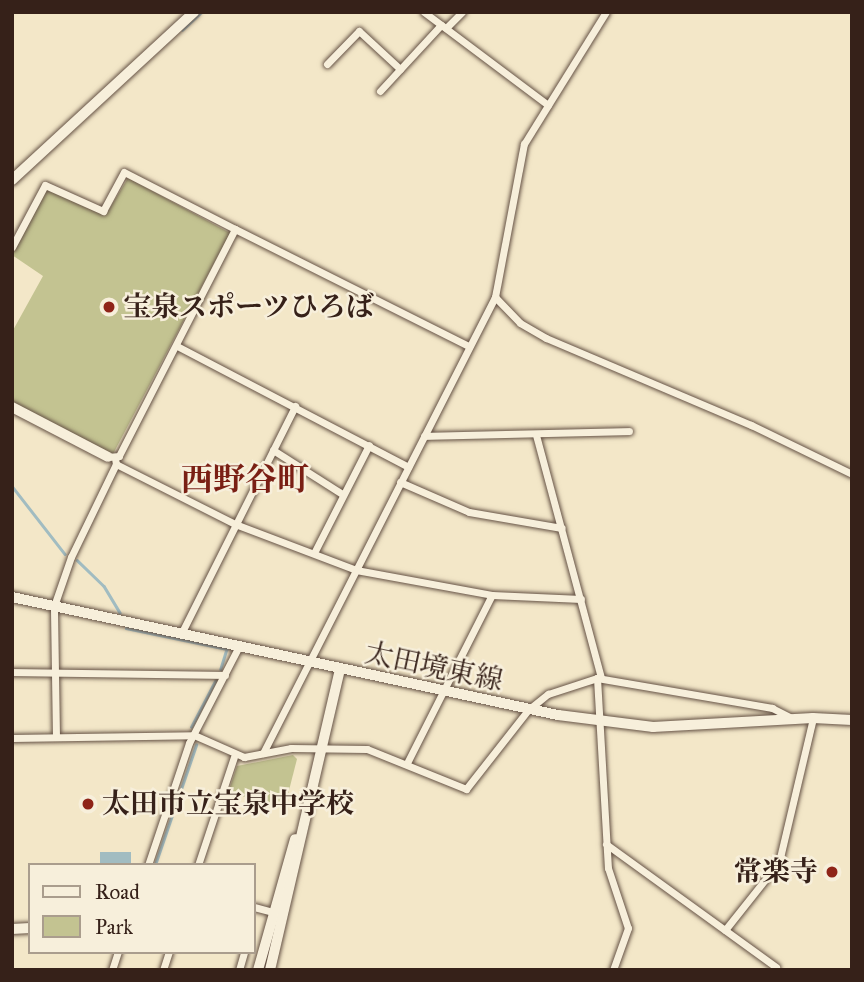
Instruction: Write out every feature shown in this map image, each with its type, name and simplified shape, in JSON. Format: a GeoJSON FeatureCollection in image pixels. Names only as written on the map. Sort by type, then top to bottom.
{"type":"FeatureCollection","features":[{"type":"Feature","properties":{"kind":"main road"},"geometry":{"type":"LineString","coordinates":[[12,180],[194,12]]}},
{"type":"Feature","properties":{"kind":"main road"},"geometry":{"type":"LineString","coordinates":[[12,407],[113,460]]}},
{"type":"Feature","properties":{"kind":"main road","name":"太田境東線"},"geometry":{"type":"LineString","coordinates":[[12,597],[442,692],[528,710],[601,721],[695,728],[813,718],[852,720]]}},
{"type":"Feature","properties":{"kind":"main road"},"geometry":{"type":"LineString","coordinates":[[270,970],[340,669]]}},
{"type":"Feature","properties":{"kind":"main road"},"geometry":{"type":"LineString","coordinates":[[258,970],[322,750]]}},
{"type":"Feature","properties":{"kind":"street"},"geometry":{"type":"LineString","coordinates":[[424,12],[548,105]]}},
{"type":"Feature","properties":{"kind":"street"},"geometry":{"type":"LineString","coordinates":[[380,91],[443,27],[462,12]]}},
{"type":"Feature","properties":{"kind":"street"},"geometry":{"type":"LineString","coordinates":[[263,753],[495,297],[524,144],[606,12]]}},
{"type":"Feature","properties":{"kind":"street"},"geometry":{"type":"LineString","coordinates":[[327,64],[359,32],[400,69]]}},
{"type":"Feature","properties":{"kind":"street"},"geometry":{"type":"LineString","coordinates":[[12,247],[45,185],[103,211],[124,172],[469,346]]}},
{"type":"Feature","properties":{"kind":"street"},"geometry":{"type":"LineString","coordinates":[[57,737],[54,606],[71,557],[113,460],[177,346],[235,229]]}},
{"type":"Feature","properties":{"kind":"street"},"geometry":{"type":"LineString","coordinates":[[495,297],[520,323],[546,338],[751,425],[852,474]]}},
{"type":"Feature","properties":{"kind":"street"},"geometry":{"type":"LineString","coordinates":[[177,346],[408,467]]}},
{"type":"Feature","properties":{"kind":"street"},"geometry":{"type":"LineString","coordinates":[[181,634],[295,406]]}},
{"type":"Feature","properties":{"kind":"street"},"geometry":{"type":"LineString","coordinates":[[424,436],[629,431]]}},
{"type":"Feature","properties":{"kind":"street"},"geometry":{"type":"LineString","coordinates":[[536,435],[581,599],[599,678],[607,868],[628,928],[613,970]]}},
{"type":"Feature","properties":{"kind":"street"},"geometry":{"type":"LineString","coordinates":[[314,554],[369,445]]}},
{"type":"Feature","properties":{"kind":"street"},"geometry":{"type":"LineString","coordinates":[[273,450],[342,494]]}},
{"type":"Feature","properties":{"kind":"street"},"geometry":{"type":"LineString","coordinates":[[113,460],[235,524],[356,569],[492,594],[581,599]]}},
{"type":"Feature","properties":{"kind":"street"},"geometry":{"type":"LineString","coordinates":[[400,482],[469,512],[562,528]]}},
{"type":"Feature","properties":{"kind":"street"},"geometry":{"type":"LineString","coordinates":[[407,763],[492,594]]}},
{"type":"Feature","properties":{"kind":"street"},"geometry":{"type":"LineString","coordinates":[[149,863],[194,736],[239,646]]}},
{"type":"Feature","properties":{"kind":"street"},"geometry":{"type":"LineString","coordinates":[[12,672],[225,675]]}},
{"type":"Feature","properties":{"kind":"street"},"geometry":{"type":"LineString","coordinates":[[12,738],[194,736],[234,757],[263,753],[367,749],[466,789],[528,710],[548,694],[599,678],[772,708],[794,720]]}},
{"type":"Feature","properties":{"kind":"street"},"geometry":{"type":"LineString","coordinates":[[725,929],[779,862],[813,718]]}},
{"type":"Feature","properties":{"kind":"street"},"geometry":{"type":"LineString","coordinates":[[199,863],[234,757]]}},
{"type":"Feature","properties":{"kind":"street"},"geometry":{"type":"LineString","coordinates":[[606,844],[776,967]]}},
{"type":"Feature","properties":{"kind":"street"},"geometry":{"type":"LineString","coordinates":[[256,908],[273,912]]}},
{"type":"Feature","properties":{"kind":"green space","name":"宝泉スポーツひろば"},"geometry":{"type":"Polygon","coordinates":[[[128,178],[230,233],[113,454],[12,403],[12,332],[43,276],[12,255],[46,189],[105,216],[128,178]]]}},
{"type":"Feature","properties":{"kind":"green space"},"geometry":{"type":"Polygon","coordinates":[[[293,755],[297,759],[285,806],[228,793],[237,766],[293,755]]]}},
{"type":"Feature","properties":{"kind":"water"},"geometry":{"type":"Polygon","coordinates":[[[100,852],[131,852],[131,863],[100,863],[100,852]]]}},
{"type":"Feature","properties":{"kind":"waterway"},"geometry":{"type":"LineString","coordinates":[[182,30],[201,12]]}},
{"type":"Feature","properties":{"kind":"waterway"},"geometry":{"type":"LineString","coordinates":[[12,486],[65,554]]}},
{"type":"Feature","properties":{"kind":"waterway"},"geometry":{"type":"LineString","coordinates":[[77,560],[104,586],[120,613]]}},
{"type":"Feature","properties":{"kind":"waterway"},"geometry":{"type":"LineString","coordinates":[[126,628],[227,649],[221,669]]}},
{"type":"Feature","properties":{"kind":"waterway"},"geometry":{"type":"LineString","coordinates":[[191,727],[215,681]]}},
{"type":"Feature","properties":{"kind":"waterway"},"geometry":{"type":"LineString","coordinates":[[156,863],[196,745]]}},
{"type":"Feature","properties":{"kind":"place","name":"宝泉スポーツひろば"},"geometry":{"type":"Point","coordinates":[109,307]}},
{"type":"Feature","properties":{"kind":"place","name":"太田市立宝泉中学校"},"geometry":{"type":"Point","coordinates":[88,804]}},
{"type":"Feature","properties":{"kind":"place","name":"常楽寺"},"geometry":{"type":"Point","coordinates":[832,872]}},
{"type":"Feature","properties":{"kind":"district","name":"西野谷町"},"geometry":{"type":"Point","coordinates":[245,480]}}]}
